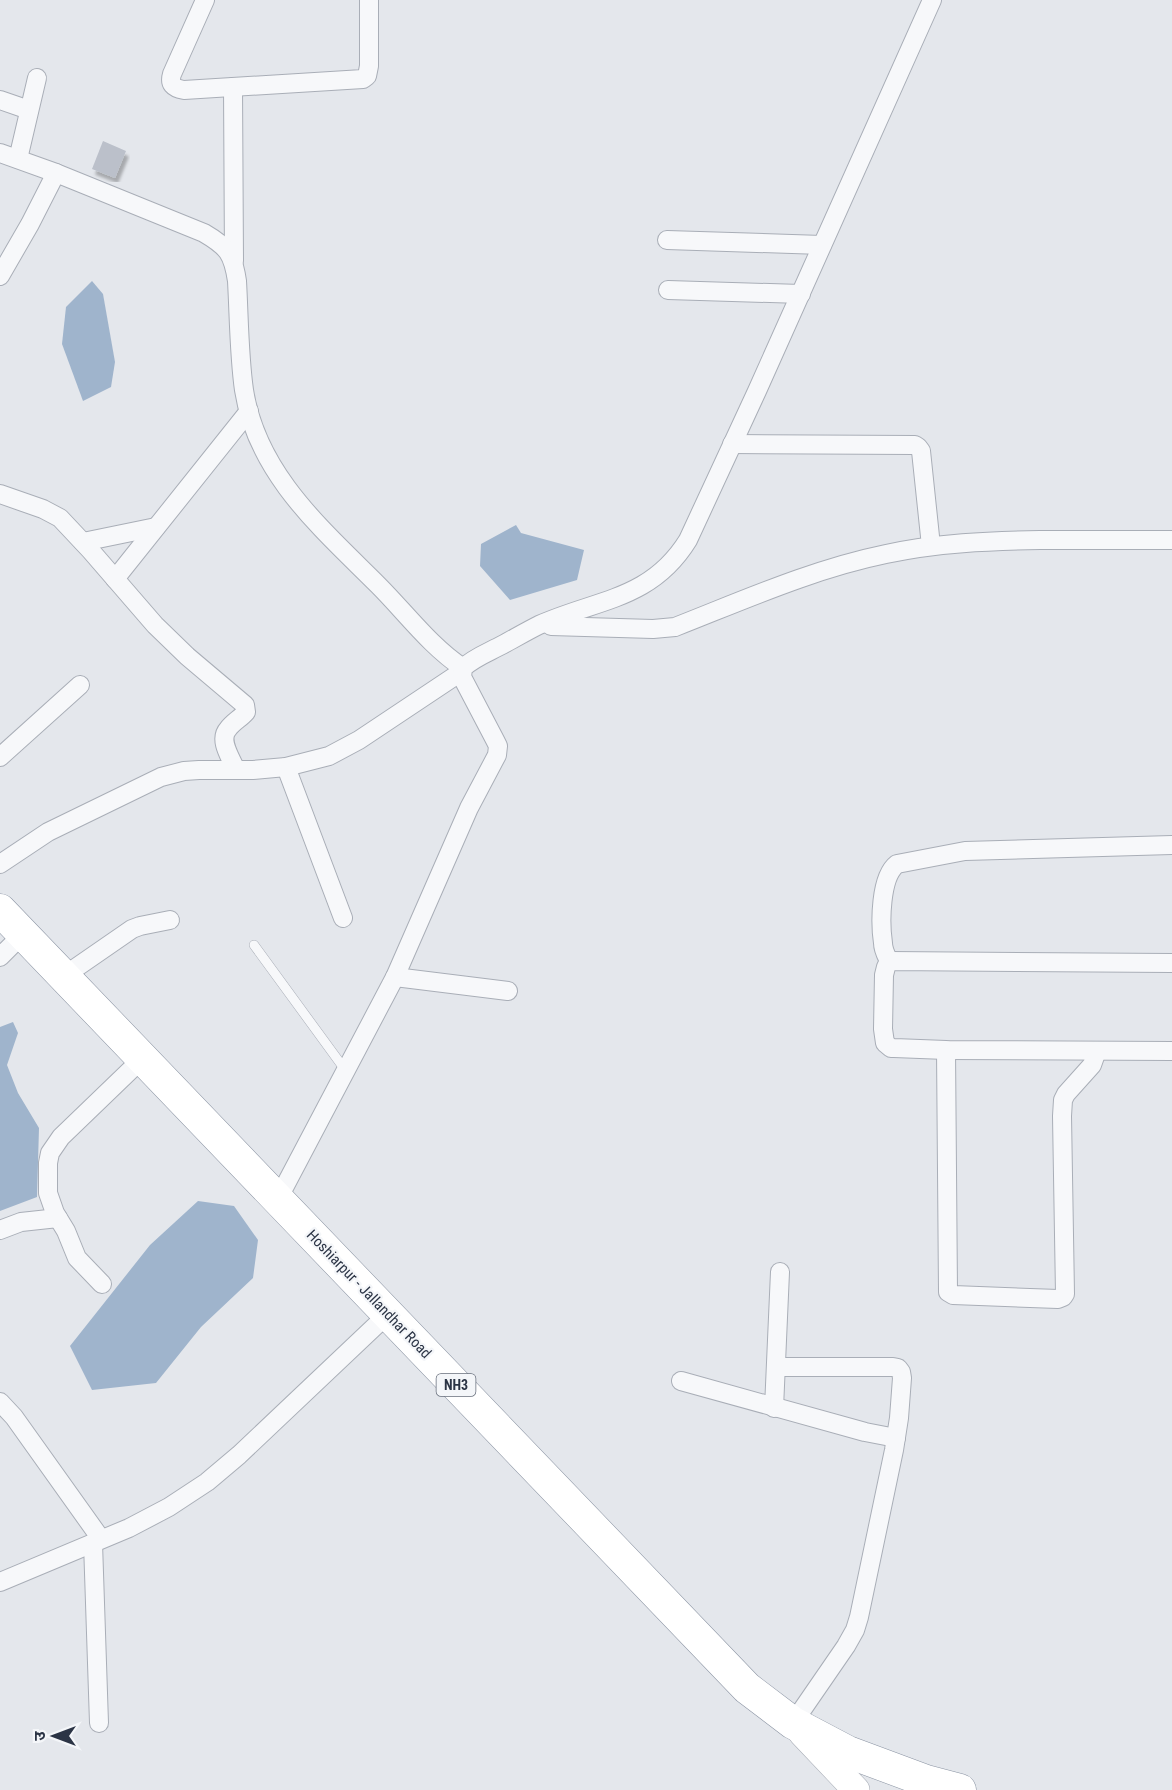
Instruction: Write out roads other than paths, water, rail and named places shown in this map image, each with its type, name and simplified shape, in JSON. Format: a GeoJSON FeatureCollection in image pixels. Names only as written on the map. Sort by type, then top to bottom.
{"type":"FeatureCollection","features":[{"type":"Feature","properties":{"kind":"highway","name":"Hoshiarpur - Jallandhar Road"},"geometry":{"type":"LineString","coordinates":[[0,910],[747,1688],[793,1723],[848,1752],[917,1785],[960,1790]]}},
{"type":"Feature","properties":{"kind":"main road"},"geometry":{"type":"LineString","coordinates":[[793,1723],[856,1790]]}},
{"type":"Feature","properties":{"kind":"street"},"geometry":{"type":"LineString","coordinates":[[206,0],[172,74],[172,85],[176,88],[184,90],[363,79],[367,76],[369,66],[369,0]]}},
{"type":"Feature","properties":{"kind":"street"},"geometry":{"type":"LineString","coordinates":[[0,864],[48,832],[161,777],[184,771],[286,767],[329,756],[410,708],[483,655],[540,625],[631,591],[667,568],[688,540],[932,0]]}},
{"type":"Feature","properties":{"kind":"street"},"geometry":{"type":"LineString","coordinates":[[18,159],[37,78]]}},
{"type":"Feature","properties":{"kind":"street"},"geometry":{"type":"LineString","coordinates":[[233,87],[234,263],[244,391],[253,427],[275,471],[304,511],[462,670],[467,686],[498,747],[497,755],[469,808],[394,977],[278,1199]]}},
{"type":"Feature","properties":{"kind":"street"},"geometry":{"type":"LineString","coordinates":[[0,100],[29,110]]}},
{"type":"Feature","properties":{"kind":"street"},"geometry":{"type":"LineString","coordinates":[[0,153],[56,173],[204,233],[226,247],[234,263]]}},
{"type":"Feature","properties":{"kind":"street"},"geometry":{"type":"LineString","coordinates":[[0,276],[56,173]]}},
{"type":"Feature","properties":{"kind":"street"},"geometry":{"type":"LineString","coordinates":[[667,240],[822,245]]}},
{"type":"Feature","properties":{"kind":"street"},"geometry":{"type":"LineString","coordinates":[[668,290],[801,294]]}},
{"type":"Feature","properties":{"kind":"street"},"geometry":{"type":"LineString","coordinates":[[115,579],[249,411]]}},
{"type":"Feature","properties":{"kind":"street"},"geometry":{"type":"LineString","coordinates":[[732,444],[915,445],[921,451],[931,546]]}},
{"type":"Feature","properties":{"kind":"street"},"geometry":{"type":"LineString","coordinates":[[0,494],[50,512],[60,518],[143,612],[187,656],[245,705],[246,712],[224,735],[225,744],[236,770]]}},
{"type":"Feature","properties":{"kind":"street"},"geometry":{"type":"LineString","coordinates":[[82,542],[156,528]]}},
{"type":"Feature","properties":{"kind":"street"},"geometry":{"type":"LineString","coordinates":[[540,625],[653,629],[675,627],[838,566],[887,553],[931,546],[973,542],[1172,540]]}},
{"type":"Feature","properties":{"kind":"street"},"geometry":{"type":"LineString","coordinates":[[0,757],[80,686]]}},
{"type":"Feature","properties":{"kind":"street"},"geometry":{"type":"LineString","coordinates":[[286,767],[343,918]]}},
{"type":"Feature","properties":{"kind":"street"},"geometry":{"type":"LineString","coordinates":[[1172,844],[965,851],[897,864],[892,868],[883,897],[883,944],[889,961],[886,967],[884,987],[883,1029],[885,1043],[894,1048],[1172,1051]]}},
{"type":"Feature","properties":{"kind":"street"},"geometry":{"type":"LineString","coordinates":[[64,976],[132,929],[171,920]]}},
{"type":"Feature","properties":{"kind":"street"},"geometry":{"type":"LineString","coordinates":[[0,957],[23,934]]}},
{"type":"Feature","properties":{"kind":"street"},"geometry":{"type":"LineString","coordinates":[[889,961],[1172,963]]}},
{"type":"Feature","properties":{"kind":"street"},"geometry":{"type":"LineString","coordinates":[[394,977],[508,991]]}},
{"type":"Feature","properties":{"kind":"street"},"geometry":{"type":"LineString","coordinates":[[946,1050],[948,1292],[953,1295],[1058,1299],[1065,1294],[1063,1100],[1092,1065],[1097,1051]]}},
{"type":"Feature","properties":{"kind":"street"},"geometry":{"type":"LineString","coordinates":[[102,1284],[77,1258],[51,1203],[47,1174],[50,1153],[61,1137],[142,1058]]}},
{"type":"Feature","properties":{"kind":"street"},"geometry":{"type":"LineString","coordinates":[[0,1230],[21,1222],[58,1218]]}},
{"type":"Feature","properties":{"kind":"street"},"geometry":{"type":"LineString","coordinates":[[774,1408],[780,1272]]}},
{"type":"Feature","properties":{"kind":"street"},"geometry":{"type":"LineString","coordinates":[[0,1582],[129,1528],[169,1507],[207,1482],[240,1455],[388,1314]]}},
{"type":"Feature","properties":{"kind":"street"},"geometry":{"type":"LineString","coordinates":[[776,1367],[898,1368],[902,1378],[896,1438],[864,1597],[855,1630],[793,1723]]}},
{"type":"Feature","properties":{"kind":"street"},"geometry":{"type":"LineString","coordinates":[[681,1381],[774,1408],[896,1438]]}},
{"type":"Feature","properties":{"kind":"street"},"geometry":{"type":"LineString","coordinates":[[0,1401],[14,1417],[97,1541],[99,1724]]}},
{"type":"Feature","properties":{"kind":"lane"},"geometry":{"type":"LineString","coordinates":[[254,945],[346,1071]]}},
{"type":"Feature","properties":{"kind":"water"},"geometry":{"type":"Polygon","coordinates":[[[92,281],[103,294],[115,362],[111,387],[83,401],[62,344],[66,307],[92,281]]]}},
{"type":"Feature","properties":{"kind":"water"},"geometry":{"type":"Polygon","coordinates":[[[516,525],[521,533],[584,550],[577,580],[510,600],[480,566],[481,544],[516,525]]]}},
{"type":"Feature","properties":{"kind":"water"},"geometry":{"type":"Polygon","coordinates":[[[13,1022],[18,1033],[7,1065],[18,1093],[39,1128],[37,1197],[0,1211],[0,1027],[13,1022]]]}},
{"type":"Feature","properties":{"kind":"water"},"geometry":{"type":"Polygon","coordinates":[[[198,1201],[234,1206],[258,1240],[253,1278],[201,1327],[156,1383],[92,1390],[70,1346],[150,1245],[198,1201]]]}}]}
